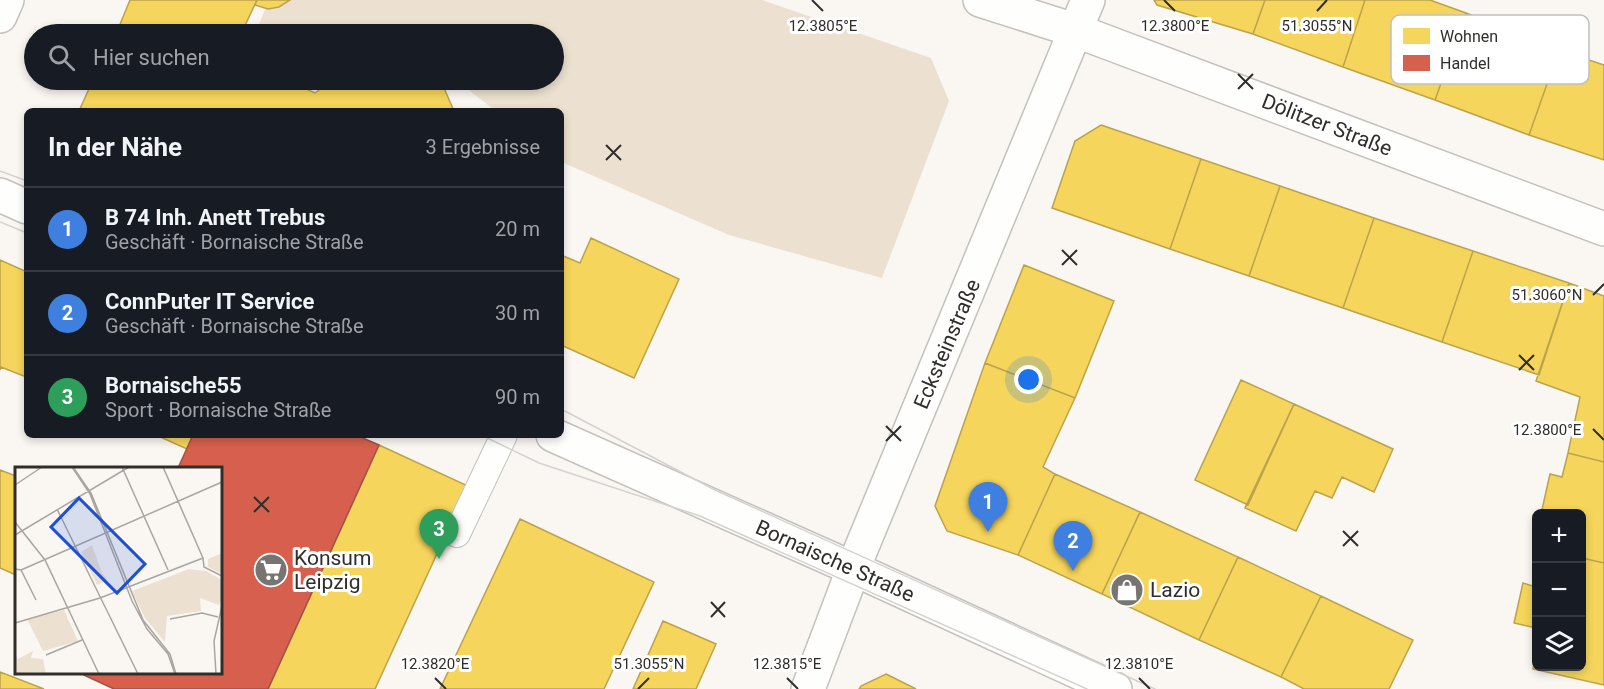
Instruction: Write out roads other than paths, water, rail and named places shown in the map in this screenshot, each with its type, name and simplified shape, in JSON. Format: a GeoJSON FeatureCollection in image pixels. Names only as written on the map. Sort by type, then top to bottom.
{"type":"FeatureCollection","features":[{"type":"Feature","properties":{"kind":"street"},"geometry":{"type":"LineString","coordinates":[[0,16],[7,0]]}},
{"type":"Feature","properties":{"kind":"street","name":"Dölitzer Straße"},"geometry":{"type":"LineString","coordinates":[[980,0],[1077,31],[1604,229]]}},
{"type":"Feature","properties":{"kind":"street","name":"Ecksteinstraße"},"geometry":{"type":"LineString","coordinates":[[808,689],[854,569],[1089,0]]}},
{"type":"Feature","properties":{"kind":"street"},"geometry":{"type":"LineString","coordinates":[[0,195],[24,206]]}},
{"type":"Feature","properties":{"kind":"street","name":"Bornaische Straße"},"geometry":{"type":"LineString","coordinates":[[560,438],[854,569],[1115,689]]}},
{"type":"Feature","properties":{"kind":"lane"},"geometry":{"type":"LineString","coordinates":[[457,534],[503,438]]}},
{"type":"Feature","properties":{"kind":"tram line"},"geometry":{"type":"LineString","coordinates":[[0,171],[24,180]]}},
{"type":"Feature","properties":{"kind":"tram line"},"geometry":{"type":"LineString","coordinates":[[0,222],[24,232]]}},
{"type":"Feature","properties":{"kind":"tram line"},"geometry":{"type":"LineString","coordinates":[[564,411],[715,490],[1155,689]]}},
{"type":"Feature","properties":{"kind":"tram line"},"geometry":{"type":"LineString","coordinates":[[487,438],[539,463],[700,516],[1087,689]]}},
{"type":"Feature","properties":{"kind":"place","name":"B 74 Inh. Anett Trebus"},"geometry":{"type":"Point","coordinates":[988,532]}},
{"type":"Feature","properties":{"kind":"place","name":"Bornaische55"},"geometry":{"type":"Point","coordinates":[439,559]}},
{"type":"Feature","properties":{"kind":"place","name":"Konsum Leipzig"},"geometry":{"type":"Point","coordinates":[271,570]}},
{"type":"Feature","properties":{"kind":"place","name":"ConnPuter IT Service"},"geometry":{"type":"Point","coordinates":[1073,571]}},
{"type":"Feature","properties":{"kind":"place","name":"Lazio"},"geometry":{"type":"Point","coordinates":[1127,590]}}]}
